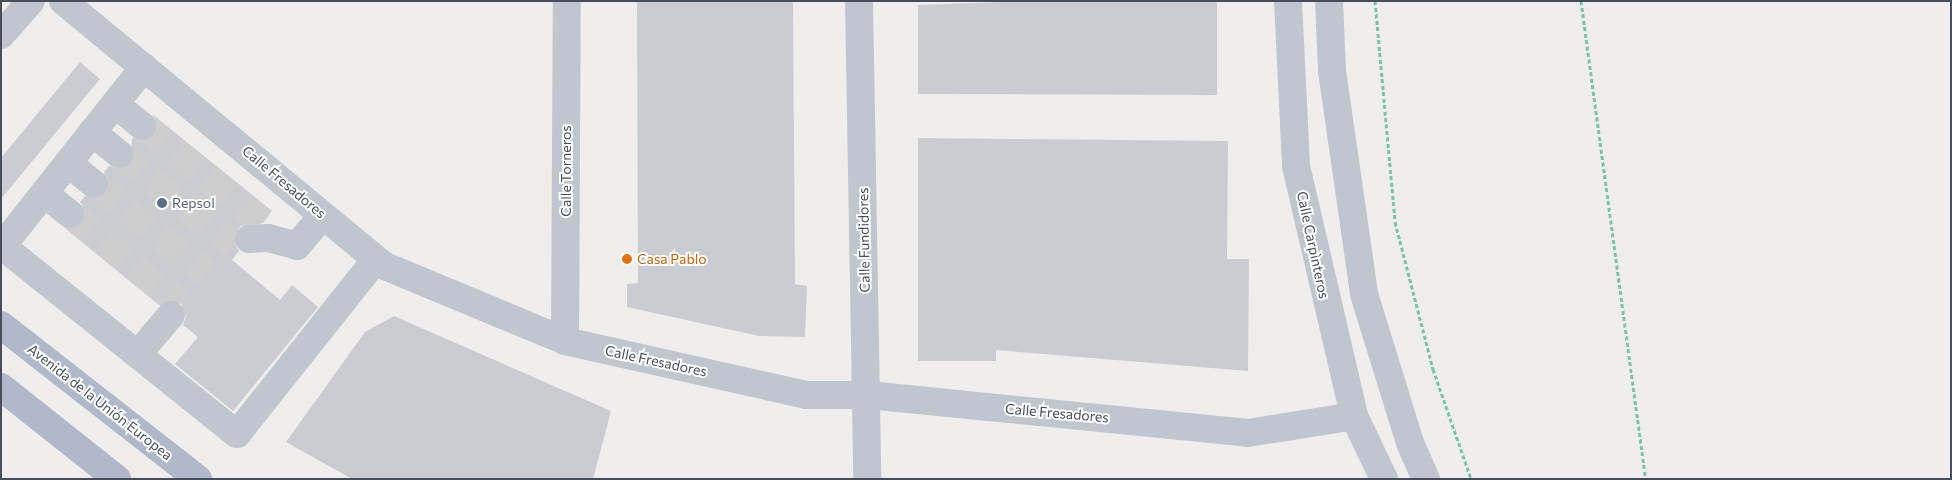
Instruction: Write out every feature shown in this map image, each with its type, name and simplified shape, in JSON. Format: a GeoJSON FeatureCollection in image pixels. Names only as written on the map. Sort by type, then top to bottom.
{"type":"FeatureCollection","features":[{"type":"Feature","properties":{"kind":"main road","name":"Avenida de la Unión Europea"},"geometry":{"type":"LineString","coordinates":[[1,325],[198,479]]}},
{"type":"Feature","properties":{"kind":"main road"},"geometry":{"type":"LineString","coordinates":[[1,387],[117,479]]}},
{"type":"Feature","properties":{"kind":"street"},"geometry":{"type":"LineString","coordinates":[[1,35],[31,1]]}},
{"type":"Feature","properties":{"kind":"street","name":"Calle Fresadores"},"geometry":{"type":"LineString","coordinates":[[63,1],[376,259],[565,341],[806,395],[868,395],[1248,433],[1354,416]]}},
{"type":"Feature","properties":{"kind":"street","name":"Calle Torneros"},"geometry":{"type":"LineString","coordinates":[[565,341],[567,1]]}},
{"type":"Feature","properties":{"kind":"street","name":"Calle Fundidores"},"geometry":{"type":"LineString","coordinates":[[859,1],[868,395],[867,479]]}},
{"type":"Feature","properties":{"kind":"street","name":"Calle Carpìnteros"},"geometry":{"type":"LineString","coordinates":[[1288,1],[1296,166],[1354,416],[1384,479]]}},
{"type":"Feature","properties":{"kind":"street"},"geometry":{"type":"LineString","coordinates":[[1329,1],[1332,70],[1364,294],[1410,443],[1426,479]]}},
{"type":"Feature","properties":{"kind":"street"},"geometry":{"type":"LineString","coordinates":[[144,67],[2,246],[238,434],[376,259]]}},
{"type":"Feature","properties":{"kind":"street"},"geometry":{"type":"LineString","coordinates":[[115,104],[142,126]]}},
{"type":"Feature","properties":{"kind":"street"},"geometry":{"type":"LineString","coordinates":[[92,132],[119,154]]}},
{"type":"Feature","properties":{"kind":"street"},"geometry":{"type":"LineString","coordinates":[[68,163],[94,184]]}},
{"type":"Feature","properties":{"kind":"street"},"geometry":{"type":"LineString","coordinates":[[44,193],[70,214]]}},
{"type":"Feature","properties":{"kind":"street"},"geometry":{"type":"LineString","coordinates":[[260,234],[297,246],[323,215]]}},
{"type":"Feature","properties":{"kind":"street"},"geometry":{"type":"LineString","coordinates":[[138,354],[171,315]]}},
{"type":"Feature","properties":{"kind":"path"},"geometry":{"type":"LineString","coordinates":[[1375,1],[1395,222],[1433,369],[1471,479]]}},
{"type":"Feature","properties":{"kind":"path"},"geometry":{"type":"LineString","coordinates":[[1581,1],[1646,479]]}},
{"type":"Feature","properties":{"kind":"building"},"geometry":{"type":"Polygon","coordinates":[[[637,1],[793,1],[795,284],[807,286],[805,337],[759,336],[627,307],[627,284],[638,283],[637,1]]]}},
{"type":"Feature","properties":{"kind":"building"},"geometry":{"type":"Polygon","coordinates":[[[1030,1],[1217,1],[1217,95],[918,94],[918,5],[1030,1]]]}},
{"type":"Feature","properties":{"kind":"building"},"geometry":{"type":"Polygon","coordinates":[[[80,62],[100,79],[1,199],[1,158],[80,62]]]}},
{"type":"Feature","properties":{"kind":"building"},"geometry":{"type":"Polygon","coordinates":[[[152,114],[272,211],[263,223],[241,226],[235,232],[233,240],[239,251],[232,260],[280,300],[292,285],[318,307],[233,411],[175,364],[198,337],[183,325],[186,317],[181,303],[173,300],[159,305],[66,229],[82,223],[85,209],[80,202],[85,196],[99,199],[106,193],[109,186],[104,172],[109,166],[124,169],[131,163],[132,138],[147,141],[154,135],[157,121],[152,114]]]}},
{"type":"Feature","properties":{"kind":"building"},"geometry":{"type":"Polygon","coordinates":[[[918,138],[1228,141],[1227,259],[1249,259],[1248,371],[996,350],[996,361],[918,361],[918,138]]]}},
{"type":"Feature","properties":{"kind":"building"},"geometry":{"type":"Polygon","coordinates":[[[394,316],[611,411],[593,479],[352,479],[286,442],[365,332],[394,316]]]}},
{"type":"Feature","properties":{"kind":"tunnel"},"geometry":{"type":"LineString","coordinates":[[142,126],[262,223]]}},
{"type":"Feature","properties":{"kind":"tunnel"},"geometry":{"type":"LineString","coordinates":[[119,154],[235,245]]}},
{"type":"Feature","properties":{"kind":"tunnel"},"geometry":{"type":"LineString","coordinates":[[94,184],[207,273]]}},
{"type":"Feature","properties":{"kind":"tunnel"},"geometry":{"type":"LineString","coordinates":[[70,214],[180,304]]}},
{"type":"Feature","properties":{"kind":"place","name":"Repsol"},"geometry":{"type":"Point","coordinates":[162,203]}},
{"type":"Feature","properties":{"kind":"place","name":"Casa Pablo"},"geometry":{"type":"Point","coordinates":[627,259]}}]}
